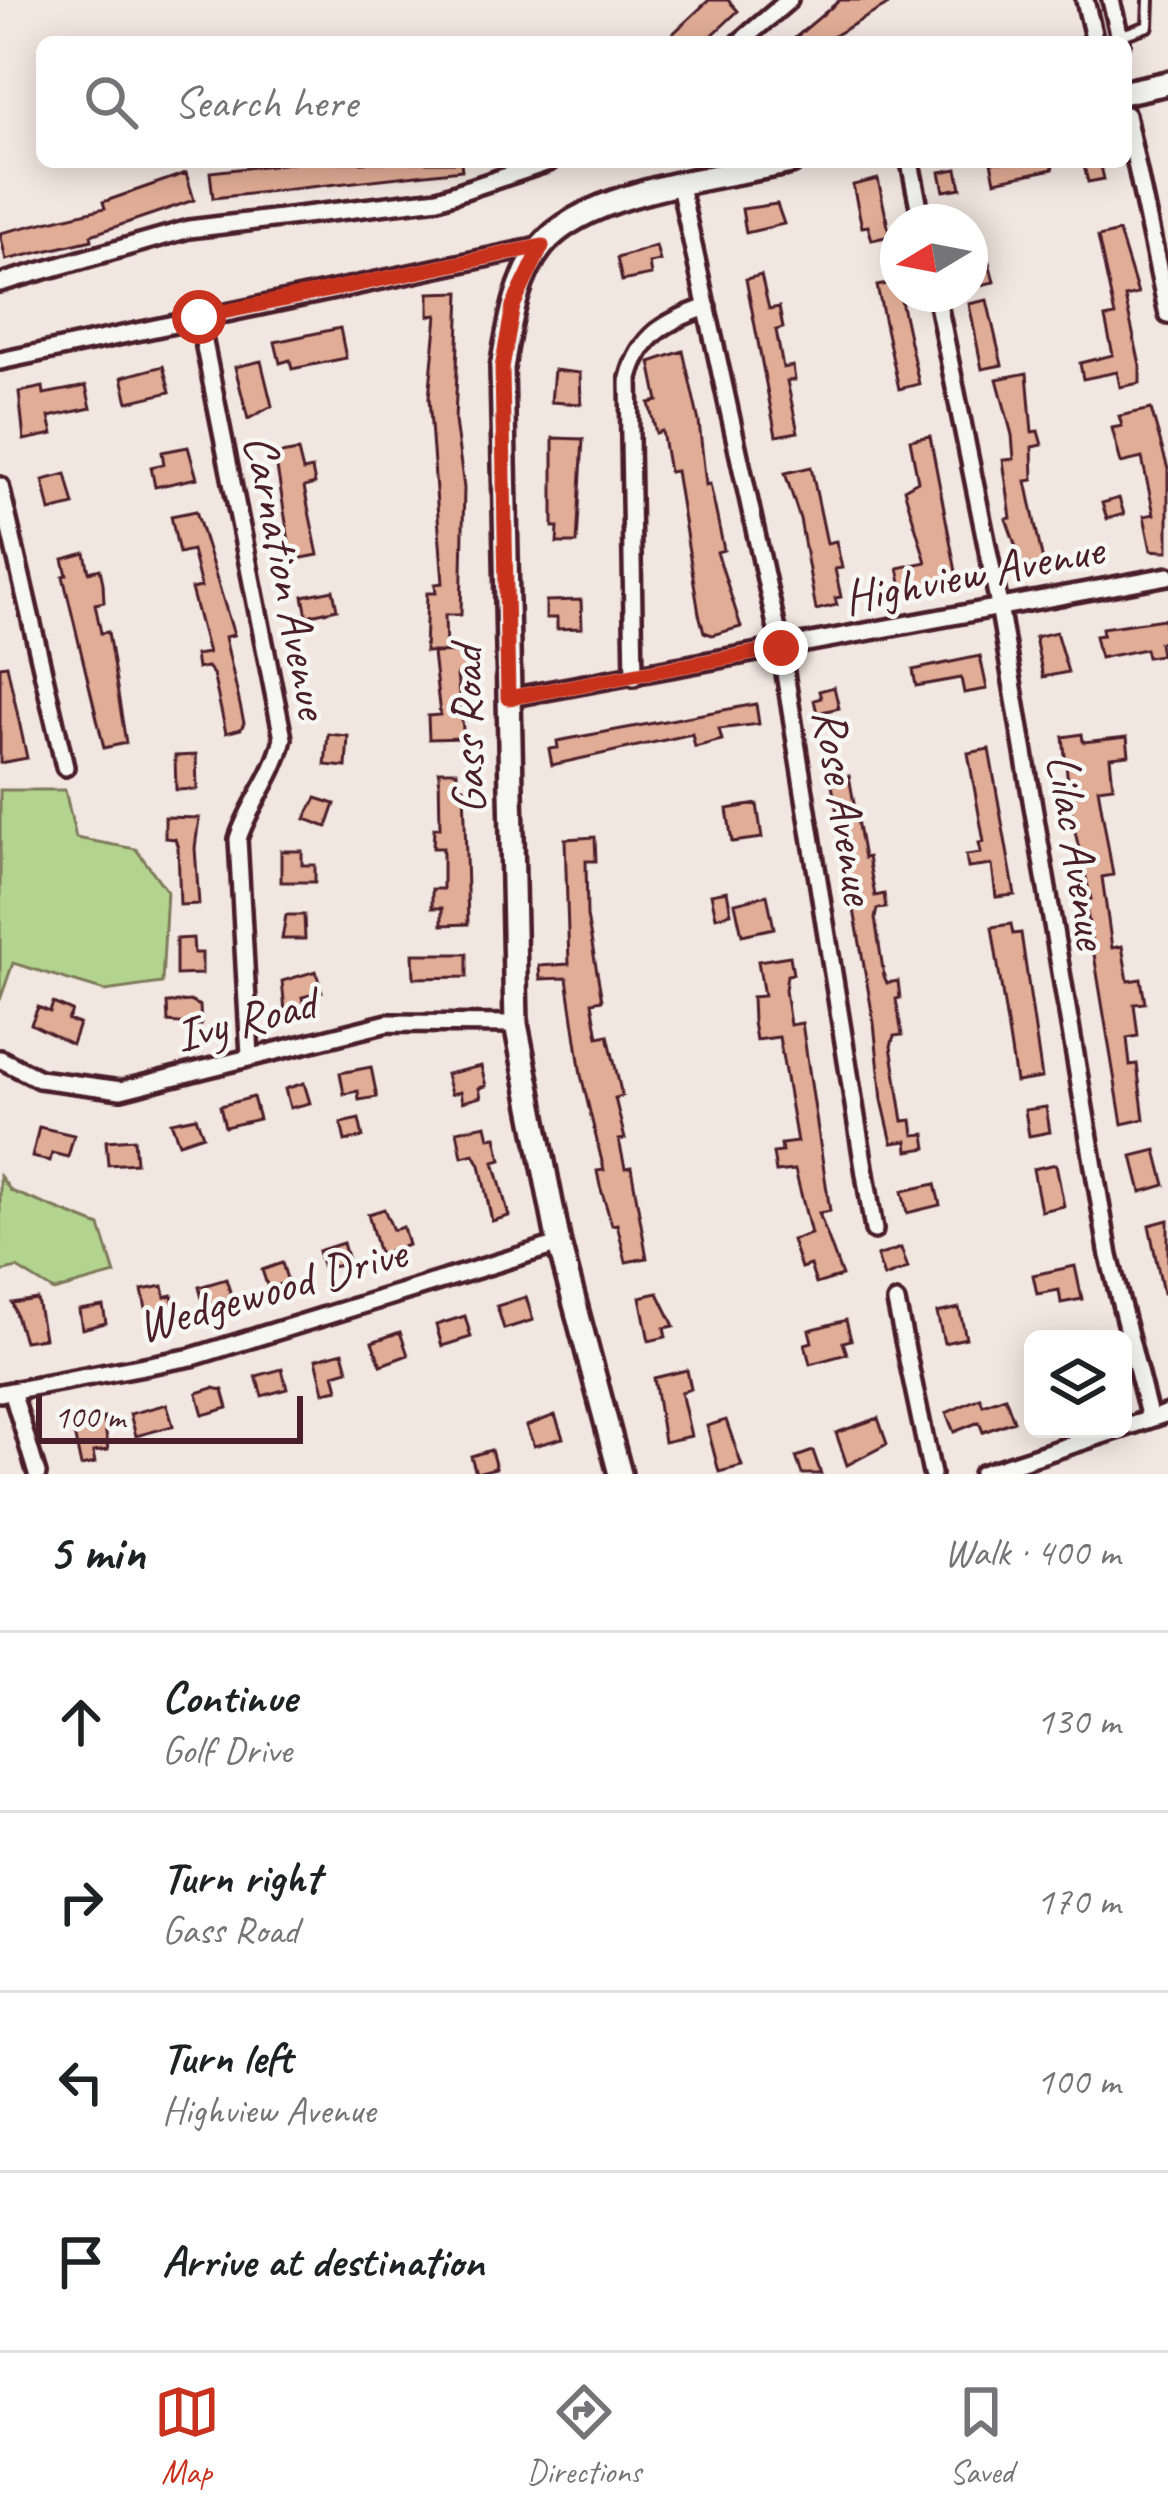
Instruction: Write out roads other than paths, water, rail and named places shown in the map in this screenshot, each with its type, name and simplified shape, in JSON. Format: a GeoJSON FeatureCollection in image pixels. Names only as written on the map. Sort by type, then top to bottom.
{"type":"FeatureCollection","features":[{"type":"Feature","properties":{"kind":"street"},"geometry":{"type":"LineString","coordinates":[[747,36],[789,0]]}},
{"type":"Feature","properties":{"kind":"street"},"geometry":{"type":"LineString","coordinates":[[1085,0],[1094,36]]}},
{"type":"Feature","properties":{"kind":"street"},"geometry":{"type":"LineString","coordinates":[[1112,0],[1120,36]]}},
{"type":"Feature","properties":{"kind":"street"},"geometry":{"type":"LineString","coordinates":[[1132,91],[1168,83]]}},
{"type":"Feature","properties":{"kind":"street"},"geometry":{"type":"LineString","coordinates":[[1132,144],[1168,315]]}},
{"type":"Feature","properties":{"kind":"street"},"geometry":{"type":"LineString","coordinates":[[0,283],[189,229],[438,199],[531,168]]}},
{"type":"Feature","properties":{"kind":"street","name":"Gass Road"},"geometry":{"type":"LineString","coordinates":[[616,1472],[560,1244],[516,1024],[502,368],[513,306],[542,246],[587,211],[763,168]]}},
{"type":"Feature","properties":{"kind":"street"},"geometry":{"type":"LineString","coordinates":[[911,168],[918,204]]}},
{"type":"Feature","properties":{"kind":"street","name":"Rose Avenue"},"geometry":{"type":"LineString","coordinates":[[680,186],[781,648],[874,1230]]}},
{"type":"Feature","properties":{"kind":"street"},"geometry":{"type":"LineString","coordinates":[[0,362],[542,246]]}},
{"type":"Feature","properties":{"kind":"street"},"geometry":{"type":"LineString","coordinates":[[634,677],[629,378],[635,352],[649,335],[706,307]]}},
{"type":"Feature","properties":{"kind":"street","name":"Lilac Avenue"},"geometry":{"type":"LineString","coordinates":[[940,312],[999,605],[1109,1256],[1150,1419]]}},
{"type":"Feature","properties":{"kind":"street","name":"Carnation Avenue"},"geometry":{"type":"LineString","coordinates":[[199,317],[283,738],[276,770],[249,807],[238,839],[250,1056]]}},
{"type":"Feature","properties":{"kind":"street"},"geometry":{"type":"LineString","coordinates":[[0,486],[64,767]]}},
{"type":"Feature","properties":{"kind":"street","name":"Highview Avenue"},"geometry":{"type":"LineString","coordinates":[[508,698],[1168,576]]}},
{"type":"Feature","properties":{"kind":"street","name":"Ivy Road"},"geometry":{"type":"LineString","coordinates":[[0,1059],[39,1079],[121,1090],[388,1023],[516,1024]]}},
{"type":"Feature","properties":{"kind":"street","name":"Wedgewood Drive"},"geometry":{"type":"LineString","coordinates":[[6,1392],[191,1357],[560,1244]]}},
{"type":"Feature","properties":{"kind":"street"},"geometry":{"type":"LineString","coordinates":[[896,1302],[932,1474]]}},
{"type":"Feature","properties":{"kind":"street"},"geometry":{"type":"LineString","coordinates":[[6,1392],[37,1474]]}},
{"type":"Feature","properties":{"kind":"street"},"geometry":{"type":"LineString","coordinates":[[1132,1425],[1168,1413]]}},
{"type":"Feature","properties":{"kind":"street"},"geometry":{"type":"LineString","coordinates":[[982,1474],[1094,1438]]}},
{"type":"Feature","properties":{"kind":"lane"},"geometry":{"type":"LineString","coordinates":[[1127,36],[1148,26],[1149,0]]}}]}
